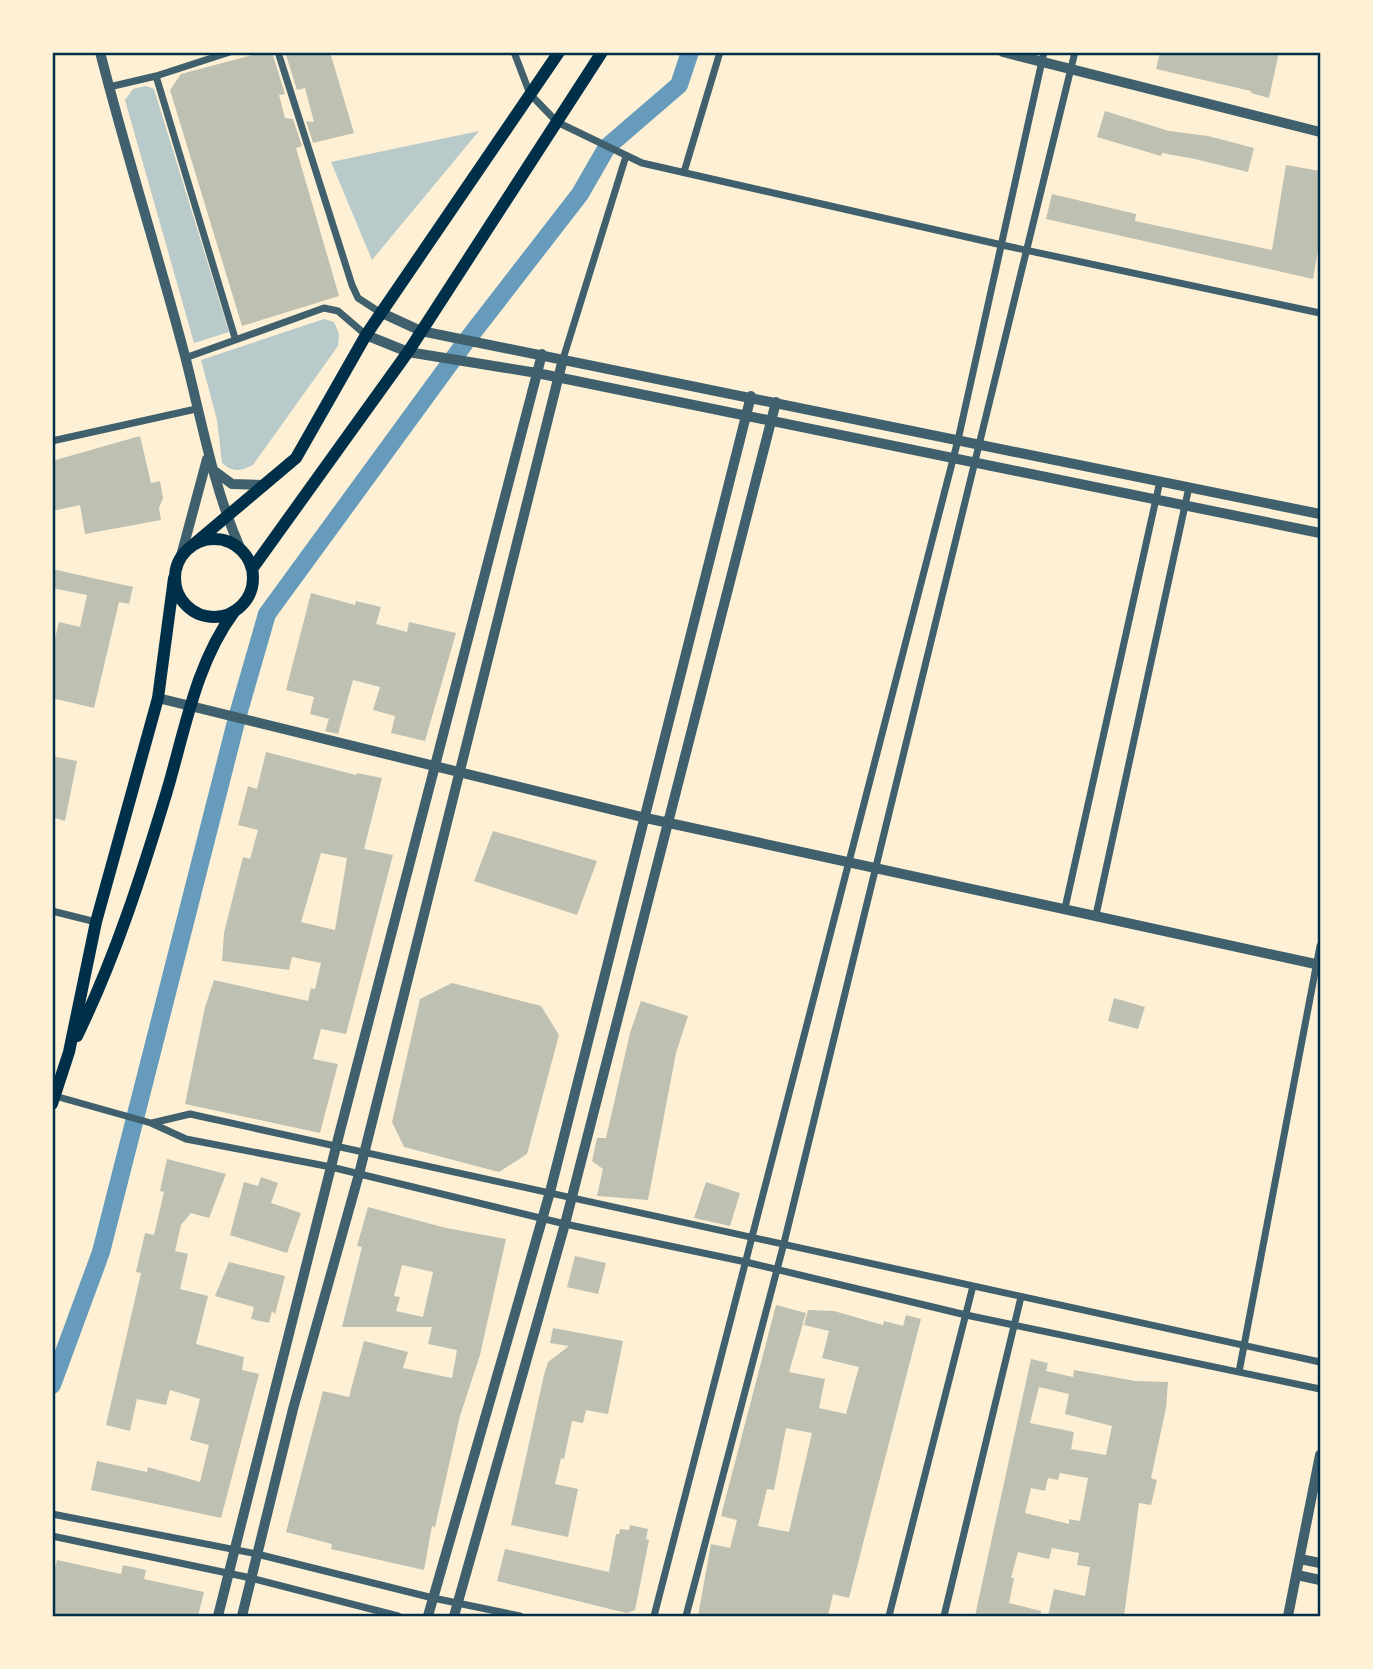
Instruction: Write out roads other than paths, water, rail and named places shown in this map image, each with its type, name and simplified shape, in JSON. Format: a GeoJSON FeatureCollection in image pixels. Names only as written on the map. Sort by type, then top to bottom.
{"type":"FeatureCollection","features":[{"type":"Feature","properties":{"kind":"main road"},"geometry":{"type":"LineString","coordinates":[[54,1100],[69,1052],[96,922],[158,698],[174,578],[181,556],[296,458],[366,335],[559,52]]}},
{"type":"Feature","properties":{"kind":"main road"},"geometry":{"type":"LineString","coordinates":[[69,1052],[97,996],[141,874],[206,657],[234,612],[250,593],[252,569],[408,352],[602,52]]}},
{"type":"Feature","properties":{"kind":"main road"},"geometry":{"type":"LineString","coordinates":[[194,544],[218,539],[241,550],[252,569]]}},
{"type":"Feature","properties":{"kind":"main road"},"geometry":{"type":"LineString","coordinates":[[174,578],[178,595],[189,609],[211,618],[234,612]]}},
{"type":"Feature","properties":{"kind":"street"},"geometry":{"type":"LineString","coordinates":[[100,52],[185,358],[209,461],[226,517],[241,550]]}},
{"type":"Feature","properties":{"kind":"street"},"geometry":{"type":"LineString","coordinates":[[109,87],[156,76],[230,52]]}},
{"type":"Feature","properties":{"kind":"street"},"geometry":{"type":"LineString","coordinates":[[278,52],[358,298],[382,313],[421,331],[1321,514]]}},
{"type":"Feature","properties":{"kind":"street"},"geometry":{"type":"LineString","coordinates":[[514,52],[530,94],[557,122],[626,156],[684,172],[1002,245],[1321,313]]}},
{"type":"Feature","properties":{"kind":"street"},"geometry":{"type":"LineString","coordinates":[[684,172],[720,52]]}},
{"type":"Feature","properties":{"kind":"street"},"geometry":{"type":"LineString","coordinates":[[1003,52],[1043,57],[1070,70],[1321,132]]}},
{"type":"Feature","properties":{"kind":"street"},"geometry":{"type":"LineString","coordinates":[[686,1616],[784,1243],[1075,52]]}},
{"type":"Feature","properties":{"kind":"street"},"geometry":{"type":"LineString","coordinates":[[654,1616],[958,440],[1043,57]]}},
{"type":"Feature","properties":{"kind":"street"},"geometry":{"type":"LineString","coordinates":[[156,76],[235,338]]}},
{"type":"Feature","properties":{"kind":"street"},"geometry":{"type":"LineString","coordinates":[[242,1616],[293,1409],[359,1174],[558,377],[626,156]]}},
{"type":"Feature","properties":{"kind":"street"},"geometry":{"type":"LineString","coordinates":[[185,358],[235,338],[324,309],[338,310],[366,335],[408,352],[558,377],[1321,533]]}},
{"type":"Feature","properties":{"kind":"street"},"geometry":{"type":"LineString","coordinates":[[218,1616],[336,1146],[542,355]]}},
{"type":"Feature","properties":{"kind":"street"},"geometry":{"type":"LineString","coordinates":[[428,1616],[550,1192],[751,396]]}},
{"type":"Feature","properties":{"kind":"street"},"geometry":{"type":"LineString","coordinates":[[454,1616],[565,1224],[776,402]]}},
{"type":"Feature","properties":{"kind":"street"},"geometry":{"type":"LineString","coordinates":[[52,441],[196,409]]}},
{"type":"Feature","properties":{"kind":"street"},"geometry":{"type":"LineString","coordinates":[[209,461],[224,480],[232,484],[265,485]]}},
{"type":"Feature","properties":{"kind":"street"},"geometry":{"type":"LineString","coordinates":[[181,556],[209,461]]}},
{"type":"Feature","properties":{"kind":"street"},"geometry":{"type":"LineString","coordinates":[[1065,908],[1160,481]]}},
{"type":"Feature","properties":{"kind":"street"},"geometry":{"type":"LineString","coordinates":[[1096,915],[1189,487]]}},
{"type":"Feature","properties":{"kind":"street"},"geometry":{"type":"LineString","coordinates":[[158,698],[436,764],[646,818],[1319,965]]}},
{"type":"Feature","properties":{"kind":"street"},"geometry":{"type":"LineString","coordinates":[[52,911],[96,922]]}},
{"type":"Feature","properties":{"kind":"street"},"geometry":{"type":"LineString","coordinates":[[1239,1372],[1321,946]]}},
{"type":"Feature","properties":{"kind":"street"},"geometry":{"type":"LineString","coordinates":[[54,1100],[151,1123],[186,1139],[331,1167],[565,1224],[746,1262],[966,1315],[1015,1323],[1321,1389]]}},
{"type":"Feature","properties":{"kind":"street"},"geometry":{"type":"LineString","coordinates":[[151,1123],[190,1114],[1321,1362]]}},
{"type":"Feature","properties":{"kind":"street"},"geometry":{"type":"LineString","coordinates":[[889,1616],[973,1286]]}},
{"type":"Feature","properties":{"kind":"street"},"geometry":{"type":"LineString","coordinates":[[944,1616],[1021,1297]]}},
{"type":"Feature","properties":{"kind":"street"},"geometry":{"type":"LineString","coordinates":[[1288,1616],[1321,1455]]}},
{"type":"Feature","properties":{"kind":"street"},"geometry":{"type":"LineString","coordinates":[[52,1514],[257,1554],[457,1604],[520,1616]]}},
{"type":"Feature","properties":{"kind":"street"},"geometry":{"type":"LineString","coordinates":[[52,1536],[251,1578],[398,1616]]}},
{"type":"Feature","properties":{"kind":"street"},"geometry":{"type":"LineString","coordinates":[[1300,1559],[1321,1563]]}},
{"type":"Feature","properties":{"kind":"street"},"geometry":{"type":"LineString","coordinates":[[1297,1575],[1321,1580]]}},
{"type":"Feature","properties":{"kind":"waterway"},"geometry":{"type":"LineString","coordinates":[[52,1385],[101,1252],[237,718],[267,614],[467,340],[580,194],[607,147],[679,85],[690,52]]}}]}
